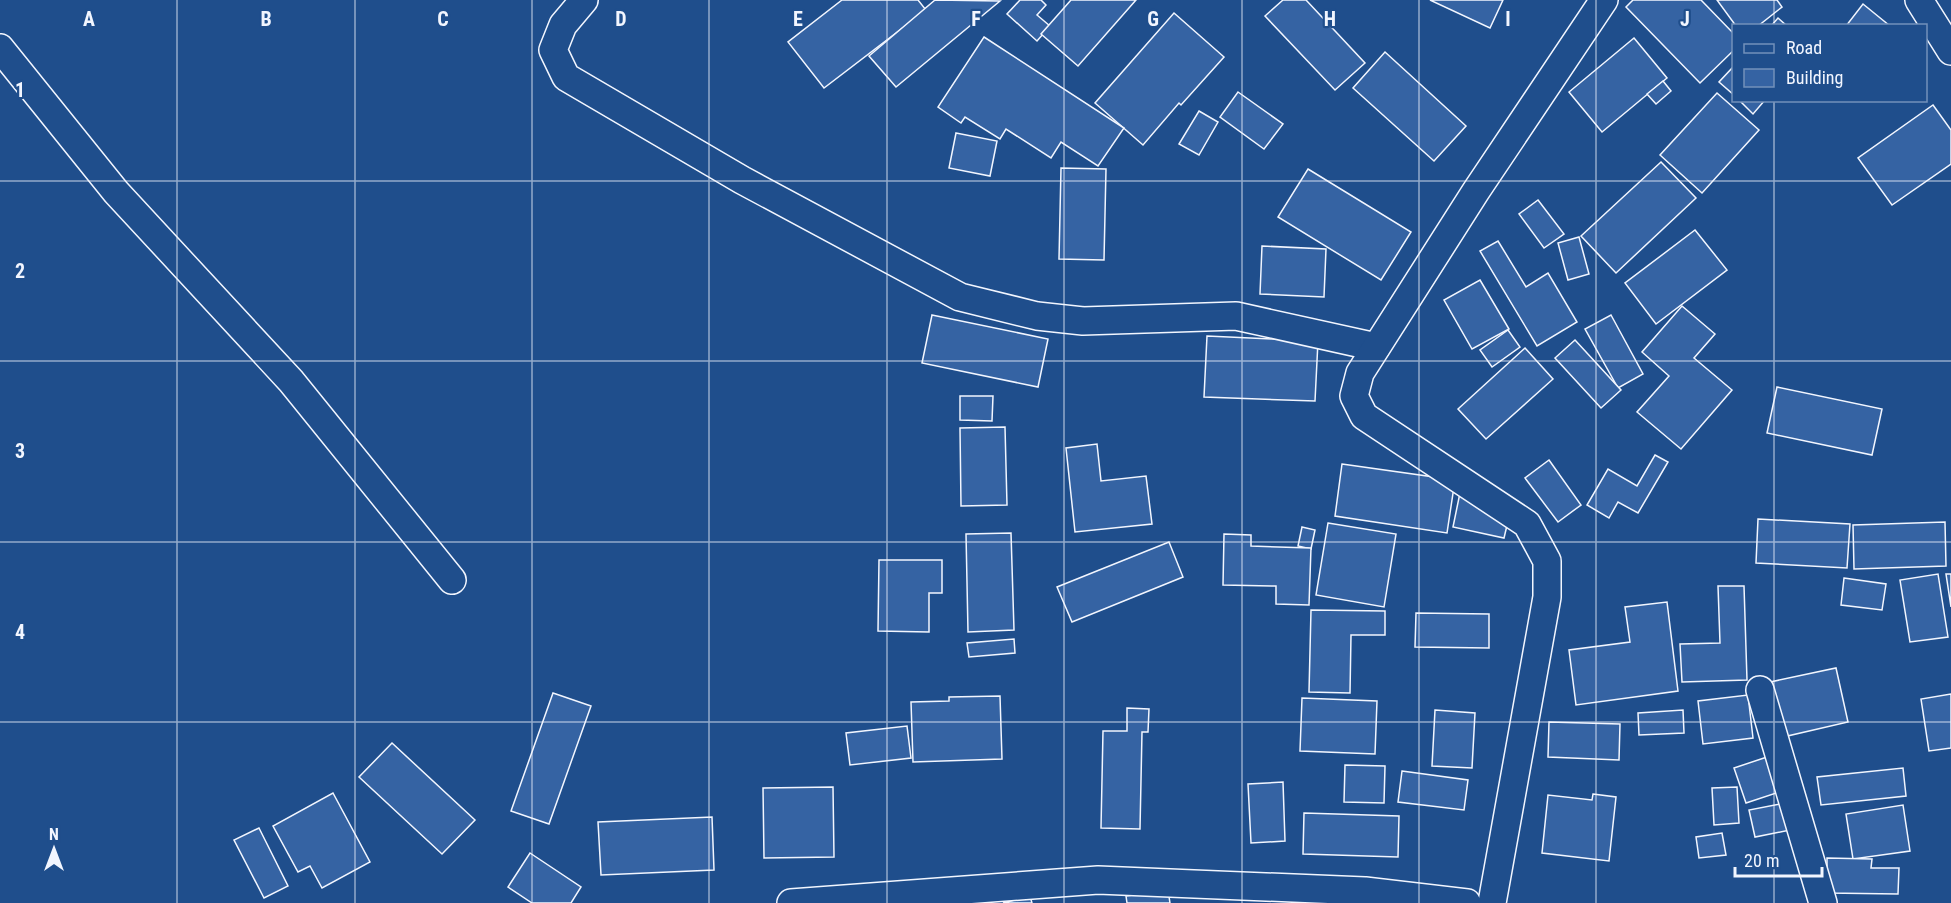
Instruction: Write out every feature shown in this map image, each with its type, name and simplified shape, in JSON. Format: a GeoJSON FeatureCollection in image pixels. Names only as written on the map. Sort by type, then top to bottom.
{"type":"FeatureCollection","features":[{"type":"Feature","properties":{"kind":"street"},"geometry":{"type":"LineString","coordinates":[[584,0],[563,25],[553,50],[566,77],[742,180],[960,297],[1036,316],[1083,321],[1236,316],[1376,347]]}},
{"type":"Feature","properties":{"kind":"street"},"geometry":{"type":"LineString","coordinates":[[1492,903],[1547,597],[1547,561],[1527,524],[1364,416],[1354,396],[1360,373],[1376,347],[1476,191],[1604,0]]}},
{"type":"Feature","properties":{"kind":"street"},"geometry":{"type":"LineString","coordinates":[[1919,0],[1951,51]]}},
{"type":"Feature","properties":{"kind":"street"},"geometry":{"type":"LineString","coordinates":[[0,48],[116,192],[291,381],[452,580]]}},
{"type":"Feature","properties":{"kind":"street"},"geometry":{"type":"LineString","coordinates":[[1760,690],[1823,903]]}},
{"type":"Feature","properties":{"kind":"street"},"geometry":{"type":"LineString","coordinates":[[791,903],[1098,880],[1365,891],[1467,903]]}},
{"type":"Feature","properties":{"kind":"building"},"geometry":{"type":"Polygon","coordinates":[[[842,0],[918,0],[926,10],[824,88],[788,42],[842,0]]]}},
{"type":"Feature","properties":{"kind":"building"},"geometry":{"type":"Polygon","coordinates":[[[935,0],[1000,1],[896,87],[869,56],[935,0]]]}},
{"type":"Feature","properties":{"kind":"building"},"geometry":{"type":"Polygon","coordinates":[[[1020,0],[1041,0],[1046,5],[1037,15],[1050,26],[1037,41],[1007,14],[1020,0]]]}},
{"type":"Feature","properties":{"kind":"building"},"geometry":{"type":"Polygon","coordinates":[[[1071,0],[1136,0],[1078,66],[1041,34],[1071,0]]]}},
{"type":"Feature","properties":{"kind":"building"},"geometry":{"type":"Polygon","coordinates":[[[1283,0],[1306,0],[1365,63],[1335,90],[1265,16],[1283,0]]]}},
{"type":"Feature","properties":{"kind":"building"},"geometry":{"type":"Polygon","coordinates":[[[1430,0],[1503,0],[1490,28],[1430,0]]]}},
{"type":"Feature","properties":{"kind":"building"},"geometry":{"type":"Polygon","coordinates":[[[1633,0],[1701,0],[1732,32],[1732,52],[1700,83],[1626,7],[1633,0]]]}},
{"type":"Feature","properties":{"kind":"building"},"geometry":{"type":"Polygon","coordinates":[[[1717,0],[1777,0],[1782,7],[1761,24],[1735,24],[1717,0]]]}},
{"type":"Feature","properties":{"kind":"building"},"geometry":{"type":"Polygon","coordinates":[[[1863,4],[1888,24],[1848,24],[1863,4]]]}},
{"type":"Feature","properties":{"kind":"building"},"geometry":{"type":"Polygon","coordinates":[[[1174,13],[1224,57],[1181,105],[1179,103],[1143,145],[1095,103],[1174,13]]]}},
{"type":"Feature","properties":{"kind":"building"},"geometry":{"type":"Polygon","coordinates":[[[1778,18],[1785,24],[1773,24],[1778,18]]]}},
{"type":"Feature","properties":{"kind":"building"},"geometry":{"type":"Polygon","coordinates":[[[984,37],[1124,128],[1098,166],[1061,142],[1051,158],[1006,129],[1000,139],[965,117],[961,123],[938,107],[984,37]]]}},
{"type":"Feature","properties":{"kind":"building"},"geometry":{"type":"Polygon","coordinates":[[[1634,38],[1667,78],[1602,132],[1569,92],[1634,38]]]}},
{"type":"Feature","properties":{"kind":"building"},"geometry":{"type":"Polygon","coordinates":[[[1385,52],[1466,126],[1434,161],[1353,88],[1385,52]]]}},
{"type":"Feature","properties":{"kind":"building"},"geometry":{"type":"Polygon","coordinates":[[[1732,68],[1732,93],[1719,82],[1732,68]]]}},
{"type":"Feature","properties":{"kind":"building"},"geometry":{"type":"Polygon","coordinates":[[[1663,81],[1671,91],[1656,104],[1647,94],[1663,81]]]}},
{"type":"Feature","properties":{"kind":"building"},"geometry":{"type":"Polygon","coordinates":[[[1238,92],[1283,124],[1264,149],[1220,117],[1238,92]]]}},
{"type":"Feature","properties":{"kind":"building"},"geometry":{"type":"Polygon","coordinates":[[[1717,93],[1759,130],[1702,193],[1660,155],[1717,93]]]}},
{"type":"Feature","properties":{"kind":"building"},"geometry":{"type":"Polygon","coordinates":[[[1741,102],[1763,102],[1753,114],[1741,102]]]}},
{"type":"Feature","properties":{"kind":"building"},"geometry":{"type":"Polygon","coordinates":[[[1933,105],[1951,130],[1951,164],[1892,205],[1858,158],[1933,105]]]}},
{"type":"Feature","properties":{"kind":"building"},"geometry":{"type":"Polygon","coordinates":[[[1199,111],[1218,122],[1199,155],[1179,144],[1199,111]]]}},
{"type":"Feature","properties":{"kind":"building"},"geometry":{"type":"Polygon","coordinates":[[[956,133],[997,141],[990,176],[949,168],[956,133]]]}},
{"type":"Feature","properties":{"kind":"building"},"geometry":{"type":"Polygon","coordinates":[[[1661,162],[1696,198],[1616,273],[1581,236],[1661,162]]]}},
{"type":"Feature","properties":{"kind":"building"},"geometry":{"type":"Polygon","coordinates":[[[1061,168],[1106,169],[1104,260],[1059,259],[1061,168]]]}},
{"type":"Feature","properties":{"kind":"building"},"geometry":{"type":"Polygon","coordinates":[[[1308,169],[1411,232],[1381,280],[1278,217],[1308,169]]]}},
{"type":"Feature","properties":{"kind":"building"},"geometry":{"type":"Polygon","coordinates":[[[1538,200],[1564,234],[1544,248],[1519,214],[1538,200]]]}},
{"type":"Feature","properties":{"kind":"building"},"geometry":{"type":"Polygon","coordinates":[[[1695,230],[1727,270],[1656,324],[1625,283],[1695,230]]]}},
{"type":"Feature","properties":{"kind":"building"},"geometry":{"type":"Polygon","coordinates":[[[1579,237],[1589,274],[1568,280],[1558,243],[1579,237]]]}},
{"type":"Feature","properties":{"kind":"building"},"geometry":{"type":"Polygon","coordinates":[[[1498,241],[1526,287],[1548,273],[1577,322],[1537,346],[1480,251],[1498,241]]]}},
{"type":"Feature","properties":{"kind":"building"},"geometry":{"type":"Polygon","coordinates":[[[1262,246],[1326,249],[1324,297],[1260,294],[1262,246]]]}},
{"type":"Feature","properties":{"kind":"building"},"geometry":{"type":"Polygon","coordinates":[[[1480,280],[1509,329],[1472,349],[1444,300],[1480,280]]]}},
{"type":"Feature","properties":{"kind":"building"},"geometry":{"type":"Polygon","coordinates":[[[1682,306],[1715,334],[1694,358],[1732,390],[1681,449],[1637,412],[1669,376],[1642,352],[1682,306]]]}},
{"type":"Feature","properties":{"kind":"building"},"geometry":{"type":"Polygon","coordinates":[[[932,315],[1048,339],[1038,387],[922,363],[932,315]]]}},
{"type":"Feature","properties":{"kind":"building"},"geometry":{"type":"Polygon","coordinates":[[[1611,315],[1643,374],[1618,388],[1585,329],[1611,315]]]}},
{"type":"Feature","properties":{"kind":"building"},"geometry":{"type":"Polygon","coordinates":[[[1508,330],[1520,347],[1492,367],[1480,350],[1508,330]]]}},
{"type":"Feature","properties":{"kind":"building"},"geometry":{"type":"Polygon","coordinates":[[[1207,336],[1318,341],[1315,401],[1204,397],[1207,336]]]}},
{"type":"Feature","properties":{"kind":"building"},"geometry":{"type":"Polygon","coordinates":[[[1575,340],[1621,390],[1601,408],[1555,358],[1575,340]]]}},
{"type":"Feature","properties":{"kind":"building"},"geometry":{"type":"Polygon","coordinates":[[[1525,348],[1553,379],[1486,439],[1458,409],[1525,348]]]}},
{"type":"Feature","properties":{"kind":"building"},"geometry":{"type":"Polygon","coordinates":[[[1777,387],[1882,409],[1872,455],[1767,433],[1777,387]]]}},
{"type":"Feature","properties":{"kind":"building"},"geometry":{"type":"Polygon","coordinates":[[[960,396],[993,396],[992,421],[960,420],[960,396]]]}},
{"type":"Feature","properties":{"kind":"building"},"geometry":{"type":"Polygon","coordinates":[[[1005,427],[1007,505],[961,506],[960,428],[1005,427]]]}},
{"type":"Feature","properties":{"kind":"building"},"geometry":{"type":"Polygon","coordinates":[[[1097,444],[1101,481],[1146,476],[1152,524],[1075,532],[1066,448],[1097,444]]]}},
{"type":"Feature","properties":{"kind":"building"},"geometry":{"type":"Polygon","coordinates":[[[1655,455],[1668,462],[1638,513],[1618,502],[1609,518],[1587,505],[1608,469],[1637,486],[1655,455]]]}},
{"type":"Feature","properties":{"kind":"building"},"geometry":{"type":"Polygon","coordinates":[[[1549,460],[1581,505],[1558,522],[1525,478],[1549,460]]]}},
{"type":"Feature","properties":{"kind":"building"},"geometry":{"type":"Polygon","coordinates":[[[1342,464],[1455,480],[1447,533],[1335,516],[1342,464]]]}},
{"type":"Feature","properties":{"kind":"building"},"geometry":{"type":"Polygon","coordinates":[[[1462,483],[1509,517],[1504,538],[1453,527],[1462,483]]]}},
{"type":"Feature","properties":{"kind":"building"},"geometry":{"type":"Polygon","coordinates":[[[1758,519],[1850,524],[1847,568],[1756,563],[1758,519]]]}},
{"type":"Feature","properties":{"kind":"building"},"geometry":{"type":"Polygon","coordinates":[[[1945,522],[1946,566],[1854,569],[1853,525],[1945,522]]]}},
{"type":"Feature","properties":{"kind":"building"},"geometry":{"type":"Polygon","coordinates":[[[1328,523],[1396,534],[1384,607],[1316,595],[1328,523]]]}},
{"type":"Feature","properties":{"kind":"building"},"geometry":{"type":"Polygon","coordinates":[[[1302,527],[1315,530],[1311,549],[1298,546],[1302,527]]]}},
{"type":"Feature","properties":{"kind":"building"},"geometry":{"type":"Polygon","coordinates":[[[1011,533],[1014,630],[968,632],[966,534],[1011,533]]]}},
{"type":"Feature","properties":{"kind":"building"},"geometry":{"type":"Polygon","coordinates":[[[1224,534],[1251,535],[1251,546],[1311,548],[1309,605],[1276,604],[1276,586],[1223,585],[1224,534]]]}},
{"type":"Feature","properties":{"kind":"building"},"geometry":{"type":"Polygon","coordinates":[[[1169,542],[1183,577],[1072,622],[1057,587],[1169,542]]]}},
{"type":"Feature","properties":{"kind":"building"},"geometry":{"type":"Polygon","coordinates":[[[879,560],[942,560],[942,593],[929,593],[929,632],[878,631],[879,560]]]}},
{"type":"Feature","properties":{"kind":"building"},"geometry":{"type":"Polygon","coordinates":[[[1938,574],[1948,637],[1910,642],[1900,580],[1938,574]]]}},
{"type":"Feature","properties":{"kind":"building"},"geometry":{"type":"Polygon","coordinates":[[[1946,574],[1951,574],[1951,607],[1946,574]]]}},
{"type":"Feature","properties":{"kind":"building"},"geometry":{"type":"Polygon","coordinates":[[[1844,578],[1886,584],[1882,610],[1841,605],[1844,578]]]}},
{"type":"Feature","properties":{"kind":"building"},"geometry":{"type":"Polygon","coordinates":[[[1718,586],[1744,586],[1747,680],[1682,682],[1680,644],[1720,643],[1718,586]]]}},
{"type":"Feature","properties":{"kind":"building"},"geometry":{"type":"Polygon","coordinates":[[[1667,602],[1678,691],[1576,705],[1569,650],[1630,642],[1625,607],[1667,602]]]}},
{"type":"Feature","properties":{"kind":"building"},"geometry":{"type":"Polygon","coordinates":[[[1311,610],[1385,611],[1385,635],[1351,635],[1350,693],[1309,692],[1311,610]]]}},
{"type":"Feature","properties":{"kind":"building"},"geometry":{"type":"Polygon","coordinates":[[[1416,613],[1489,614],[1489,648],[1415,647],[1416,613]]]}},
{"type":"Feature","properties":{"kind":"building"},"geometry":{"type":"Polygon","coordinates":[[[1014,639],[1015,653],[969,657],[967,643],[1014,639]]]}},
{"type":"Feature","properties":{"kind":"building"},"geometry":{"type":"Polygon","coordinates":[[[1836,668],[1848,722],[1783,737],[1770,682],[1836,668]]]}},
{"type":"Feature","properties":{"kind":"building"},"geometry":{"type":"Polygon","coordinates":[[[553,693],[591,706],[549,824],[511,811],[553,693]]]}},
{"type":"Feature","properties":{"kind":"building"},"geometry":{"type":"Polygon","coordinates":[[[1951,694],[1951,748],[1929,751],[1921,699],[1951,694]]]}},
{"type":"Feature","properties":{"kind":"building"},"geometry":{"type":"Polygon","coordinates":[[[1748,695],[1753,738],[1703,744],[1698,701],[1748,695]]]}},
{"type":"Feature","properties":{"kind":"building"},"geometry":{"type":"Polygon","coordinates":[[[1000,696],[1002,759],[913,762],[911,702],[949,701],[949,697],[1000,696]]]}},
{"type":"Feature","properties":{"kind":"building"},"geometry":{"type":"Polygon","coordinates":[[[1302,698],[1377,701],[1375,754],[1300,751],[1302,698]]]}},
{"type":"Feature","properties":{"kind":"building"},"geometry":{"type":"Polygon","coordinates":[[[1127,708],[1149,709],[1148,732],[1142,732],[1140,829],[1101,828],[1103,731],[1127,731],[1127,708]]]}},
{"type":"Feature","properties":{"kind":"building"},"geometry":{"type":"Polygon","coordinates":[[[1435,710],[1475,713],[1472,768],[1432,766],[1435,710]]]}},
{"type":"Feature","properties":{"kind":"building"},"geometry":{"type":"Polygon","coordinates":[[[1683,710],[1684,733],[1639,735],[1638,713],[1683,710]]]}},
{"type":"Feature","properties":{"kind":"building"},"geometry":{"type":"Polygon","coordinates":[[[1549,722],[1620,724],[1619,760],[1548,757],[1549,722]]]}},
{"type":"Feature","properties":{"kind":"building"},"geometry":{"type":"Polygon","coordinates":[[[907,726],[911,758],[850,765],[846,733],[907,726]]]}},
{"type":"Feature","properties":{"kind":"building"},"geometry":{"type":"Polygon","coordinates":[[[392,743],[475,820],[442,854],[359,777],[392,743]]]}},
{"type":"Feature","properties":{"kind":"building"},"geometry":{"type":"Polygon","coordinates":[[[1776,754],[1788,789],[1746,803],[1734,768],[1776,754]]]}},
{"type":"Feature","properties":{"kind":"building"},"geometry":{"type":"Polygon","coordinates":[[[1345,765],[1385,766],[1384,803],[1344,802],[1345,765]]]}},
{"type":"Feature","properties":{"kind":"building"},"geometry":{"type":"Polygon","coordinates":[[[1903,768],[1906,796],[1821,805],[1817,777],[1903,768]]]}},
{"type":"Feature","properties":{"kind":"building"},"geometry":{"type":"Polygon","coordinates":[[[1402,771],[1468,780],[1464,810],[1398,802],[1402,771]]]}},
{"type":"Feature","properties":{"kind":"building"},"geometry":{"type":"Polygon","coordinates":[[[1283,782],[1285,841],[1251,843],[1248,784],[1283,782]]]}},
{"type":"Feature","properties":{"kind":"building"},"geometry":{"type":"Polygon","coordinates":[[[833,787],[834,857],[764,858],[763,788],[833,787]]]}},
{"type":"Feature","properties":{"kind":"building"},"geometry":{"type":"Polygon","coordinates":[[[1737,787],[1739,823],[1714,825],[1712,788],[1737,787]]]}},
{"type":"Feature","properties":{"kind":"building"},"geometry":{"type":"Polygon","coordinates":[[[333,793],[370,862],[322,888],[310,866],[298,872],[273,826],[333,793]]]}},
{"type":"Feature","properties":{"kind":"building"},"geometry":{"type":"Polygon","coordinates":[[[1593,794],[1616,797],[1609,861],[1542,853],[1548,795],[1592,800],[1593,794]]]}},
{"type":"Feature","properties":{"kind":"building"},"geometry":{"type":"Polygon","coordinates":[[[1790,802],[1795,829],[1755,837],[1749,810],[1790,802]]]}},
{"type":"Feature","properties":{"kind":"building"},"geometry":{"type":"Polygon","coordinates":[[[1903,805],[1910,851],[1853,859],[1846,814],[1903,805]]]}},
{"type":"Feature","properties":{"kind":"building"},"geometry":{"type":"Polygon","coordinates":[[[1304,813],[1399,816],[1398,857],[1303,854],[1304,813]]]}},
{"type":"Feature","properties":{"kind":"building"},"geometry":{"type":"Polygon","coordinates":[[[712,817],[714,870],[601,875],[598,822],[712,817]]]}},
{"type":"Feature","properties":{"kind":"building"},"geometry":{"type":"Polygon","coordinates":[[[259,828],[288,886],[264,898],[234,840],[259,828]]]}},
{"type":"Feature","properties":{"kind":"building"},"geometry":{"type":"Polygon","coordinates":[[[1722,833],[1726,855],[1699,858],[1696,837],[1722,833]]]}},
{"type":"Feature","properties":{"kind":"building"},"geometry":{"type":"Polygon","coordinates":[[[530,853],[581,887],[571,903],[532,903],[508,887],[530,853]]]}},
{"type":"Feature","properties":{"kind":"building"},"geometry":{"type":"Polygon","coordinates":[[[1827,858],[1872,859],[1871,868],[1899,868],[1898,894],[1827,893],[1827,858]]]}},
{"type":"Feature","properties":{"kind":"building"},"geometry":{"type":"Polygon","coordinates":[[[1168,890],[1170,903],[1127,903],[1126,896],[1168,890]]]}},
{"type":"Feature","properties":{"kind":"building"},"geometry":{"type":"Polygon","coordinates":[[[1030,896],[1032,903],[1003,903],[1030,896]]]}}]}
